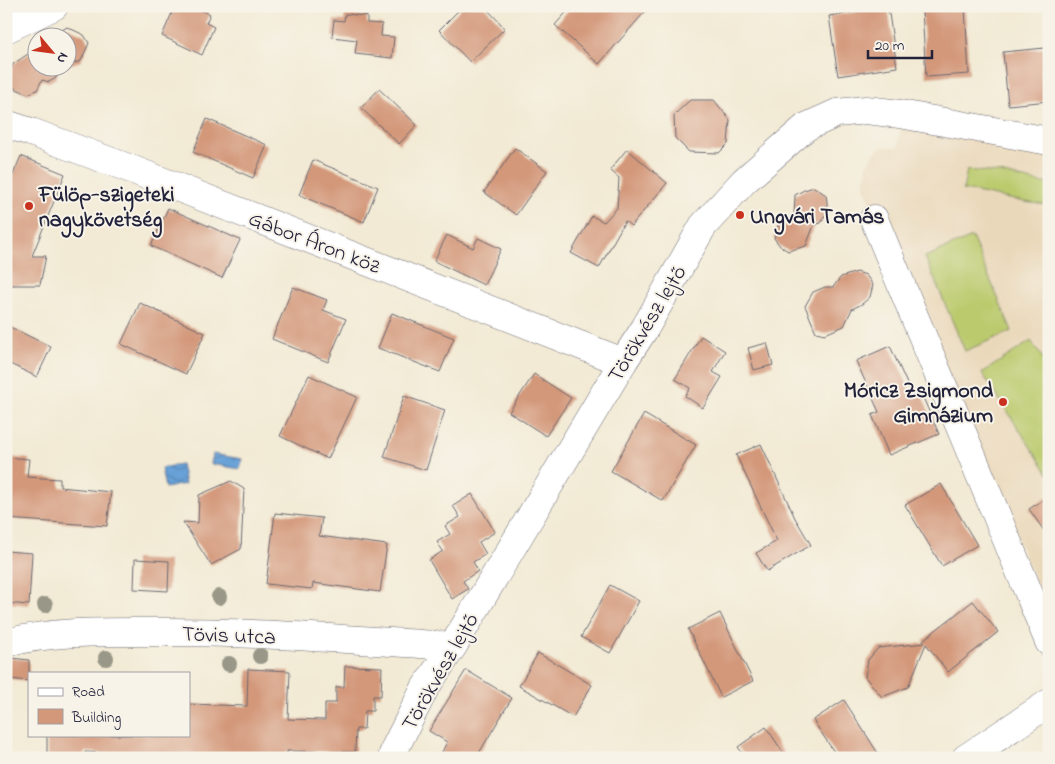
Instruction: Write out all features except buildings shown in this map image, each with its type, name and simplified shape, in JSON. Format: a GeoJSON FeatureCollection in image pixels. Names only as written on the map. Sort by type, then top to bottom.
{"type":"FeatureCollection","features":[{"type":"Feature","properties":{"kind":"street"},"geometry":{"type":"LineString","coordinates":[[6,29],[54,6]]}},
{"type":"Feature","properties":{"kind":"street","name":"Törökvész lejtő"},"geometry":{"type":"LineString","coordinates":[[392,758],[395,748],[425,688],[453,646],[645,328],[703,226],[744,181],[806,126],[837,113],[866,110],[926,118],[1049,141]]}},
{"type":"Feature","properties":{"kind":"street","name":"Gábor Áron köz"},"geometry":{"type":"LineString","coordinates":[[6,124],[131,169],[623,362]]}},
{"type":"Feature","properties":{"kind":"street"},"geometry":{"type":"LineString","coordinates":[[874,220],[1049,642]]}},
{"type":"Feature","properties":{"kind":"street","name":"Tövis utca"},"geometry":{"type":"LineString","coordinates":[[6,644],[18,640],[88,632],[202,632],[453,646]]}},
{"type":"Feature","properties":{"kind":"street"},"geometry":{"type":"LineString","coordinates":[[966,758],[1049,703]]}},
{"type":"Feature","properties":{"kind":"shaded area","name":"Móricz Zsigmond Gimnázium"},"geometry":{"type":"Polygon","coordinates":[[[902,124],[1049,152],[1049,612],[864,187],[867,165],[873,155],[881,147],[898,147],[902,124]]]}},
{"type":"Feature","properties":{"kind":"green space"},"geometry":{"type":"Polygon","coordinates":[[[967,170],[1000,173],[1041,183],[1049,183],[1049,205],[963,190],[967,170]]]}},
{"type":"Feature","properties":{"kind":"green space"},"geometry":{"type":"Polygon","coordinates":[[[972,237],[1012,331],[965,351],[925,257],[972,237]]]}},
{"type":"Feature","properties":{"kind":"green space"},"geometry":{"type":"Polygon","coordinates":[[[1031,341],[1049,367],[1049,475],[982,373],[1031,341]]]}},
{"type":"Feature","properties":{"kind":"water"},"geometry":{"type":"Polygon","coordinates":[[[213,454],[242,459],[240,469],[211,464],[213,454]]]}},
{"type":"Feature","properties":{"kind":"water"},"geometry":{"type":"Polygon","coordinates":[[[181,464],[185,484],[165,488],[161,468],[181,464]]]}},
{"type":"Feature","properties":{"kind":"place","name":"Fülöp-szigeteki nagykövetség"},"geometry":{"type":"Point","coordinates":[29,206]}},
{"type":"Feature","properties":{"kind":"place","name":"Ungvári Tamás"},"geometry":{"type":"Point","coordinates":[740,215]}},
{"type":"Feature","properties":{"kind":"place","name":"Móricz Zsigmond Gimnázium"},"geometry":{"type":"Point","coordinates":[1003,402]}}]}
